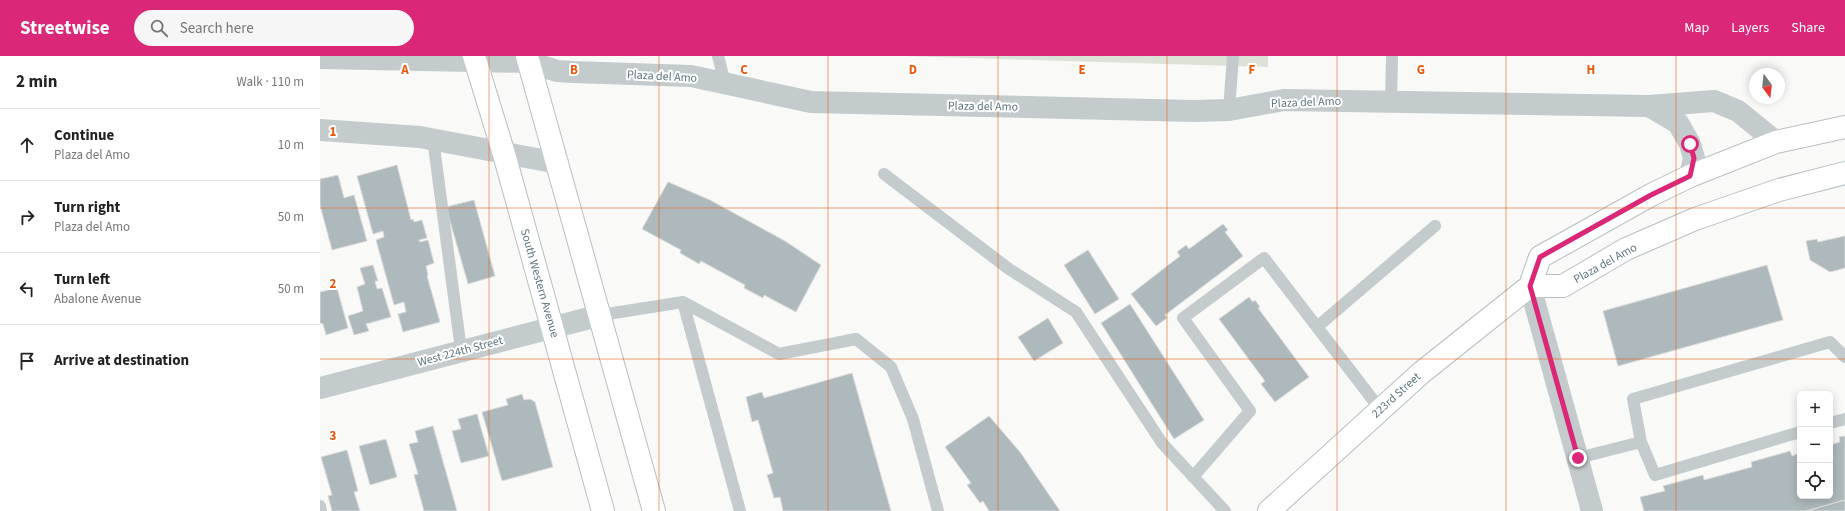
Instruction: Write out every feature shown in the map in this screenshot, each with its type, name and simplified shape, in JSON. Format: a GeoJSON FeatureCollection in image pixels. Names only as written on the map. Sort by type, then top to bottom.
{"type":"FeatureCollection","features":[{"type":"Feature","properties":{"kind":"main road","name":"South Western Avenue"},"geometry":{"type":"LineString","coordinates":[[475,59],[504,154],[603,511]]}},
{"type":"Feature","properties":{"kind":"main road"},"geometry":{"type":"LineString","coordinates":[[528,59],[654,511]]}},
{"type":"Feature","properties":{"kind":"main road"},"geometry":{"type":"LineString","coordinates":[[1530,286],[1540,257],[1651,195],[1690,176],[1776,142],[1845,127]]}},
{"type":"Feature","properties":{"kind":"main road","name":"Plaza del Amo"},"geometry":{"type":"LineString","coordinates":[[1530,286],[1563,286],[1626,250],[1695,219],[1779,190],[1845,173]]}},
{"type":"Feature","properties":{"kind":"main road","name":"223rd Street"},"geometry":{"type":"LineString","coordinates":[[1269,511],[1421,373],[1530,286]]}},
{"type":"Feature","properties":{"kind":"street","name":"Plaza del Amo"},"geometry":{"type":"LineString","coordinates":[[320,58],[528,59],[557,71],[691,76],[810,102],[1194,111],[1228,110],[1284,100],[1649,106],[1714,101],[1738,111],[1776,142]]}},
{"type":"Feature","properties":{"kind":"street","name":"Plaza del Amo"},"geometry":{"type":"LineString","coordinates":[[1649,106],[1678,123],[1690,144],[1694,158],[1690,176]]}},
{"type":"Feature","properties":{"kind":"street"},"geometry":{"type":"LineString","coordinates":[[320,130],[420,137],[558,163]]}},
{"type":"Feature","properties":{"kind":"street"},"geometry":{"type":"LineString","coordinates":[[1530,286],[1592,511]]}},
{"type":"Feature","properties":{"kind":"street","name":"West 224th Street"},"geometry":{"type":"LineString","coordinates":[[320,388],[552,326],[600,315]]}},
{"type":"Feature","properties":{"kind":"lane"},"geometry":{"type":"LineString","coordinates":[[718,56],[725,84]]}},
{"type":"Feature","properties":{"kind":"lane"},"geometry":{"type":"LineString","coordinates":[[1228,110],[1233,56]]}},
{"type":"Feature","properties":{"kind":"lane"},"geometry":{"type":"LineString","coordinates":[[1390,101],[1392,56]]}},
{"type":"Feature","properties":{"kind":"lane"},"geometry":{"type":"LineString","coordinates":[[433,139],[461,350]]}},
{"type":"Feature","properties":{"kind":"lane"},"geometry":{"type":"LineString","coordinates":[[884,174],[1009,269],[1076,312],[1162,443],[1225,511]]}},
{"type":"Feature","properties":{"kind":"lane"},"geometry":{"type":"LineString","coordinates":[[1317,327],[1435,226]]}},
{"type":"Feature","properties":{"kind":"lane"},"geometry":{"type":"LineString","coordinates":[[1193,476],[1250,411],[1183,318],[1264,258],[1380,409]]}},
{"type":"Feature","properties":{"kind":"lane"},"geometry":{"type":"LineString","coordinates":[[683,302],[740,511]]}},
{"type":"Feature","properties":{"kind":"lane"},"geometry":{"type":"LineString","coordinates":[[600,315],[683,302],[779,354],[856,339],[890,367],[913,419],[938,511]]}},
{"type":"Feature","properties":{"kind":"lane"},"geometry":{"type":"LineString","coordinates":[[1797,433],[1655,475],[1641,442],[1633,399],[1830,342],[1845,357]]}},
{"type":"Feature","properties":{"kind":"lane"},"geometry":{"type":"LineString","coordinates":[[1833,422],[1845,419]]}},
{"type":"Feature","properties":{"kind":"lane"},"geometry":{"type":"LineString","coordinates":[[1578,458],[1641,442]]}},
{"type":"Feature","properties":{"kind":"lane"},"geometry":{"type":"LineString","coordinates":[[320,506],[321,511]]}},
{"type":"Feature","properties":{"kind":"shaded area"},"geometry":{"type":"Polygon","coordinates":[[[904,56],[1268,56],[1268,67],[904,56]]]}},
{"type":"Feature","properties":{"kind":"building"},"geometry":{"type":"Polygon","coordinates":[[[397,165],[411,220],[413,219],[414,222],[422,220],[427,238],[419,240],[420,242],[428,240],[434,263],[426,266],[427,276],[440,322],[403,332],[398,314],[406,312],[404,302],[394,305],[376,240],[384,237],[383,231],[373,234],[357,176],[397,165]]]}},
{"type":"Feature","properties":{"kind":"building"},"geometry":{"type":"Polygon","coordinates":[[[338,175],[344,198],[354,195],[367,241],[332,250],[320,205],[320,179],[338,175]]]}},
{"type":"Feature","properties":{"kind":"building"},"geometry":{"type":"Polygon","coordinates":[[[668,182],[710,200],[785,241],[821,265],[796,312],[764,295],[763,298],[744,288],[745,285],[701,261],[699,264],[680,253],[681,250],[642,229],[668,182]]]}},
{"type":"Feature","properties":{"kind":"building"},"geometry":{"type":"Polygon","coordinates":[[[474,200],[495,276],[468,284],[446,207],[474,200]]]}},
{"type":"Feature","properties":{"kind":"building"},"geometry":{"type":"Polygon","coordinates":[[[1223,224],[1228,230],[1225,232],[1243,256],[1165,315],[1167,318],[1156,326],[1131,294],[1180,256],[1177,252],[1186,245],[1189,249],[1223,224]]]}},
{"type":"Feature","properties":{"kind":"building"},"geometry":{"type":"Polygon","coordinates":[[[1845,236],[1845,268],[1830,272],[1810,260],[1806,241],[1817,239],[1818,242],[1845,236]]]}},
{"type":"Feature","properties":{"kind":"building"},"geometry":{"type":"Polygon","coordinates":[[[1088,250],[1119,299],[1095,314],[1064,265],[1088,250]]]}},
{"type":"Feature","properties":{"kind":"building"},"geometry":{"type":"Polygon","coordinates":[[[373,265],[378,281],[375,281],[377,289],[382,288],[391,317],[366,324],[369,331],[354,335],[348,316],[363,311],[357,287],[365,284],[360,268],[373,265]]]}},
{"type":"Feature","properties":{"kind":"building"},"geometry":{"type":"Polygon","coordinates":[[[1767,265],[1783,320],[1618,366],[1603,311],[1767,265]]]}},
{"type":"Feature","properties":{"kind":"building"},"geometry":{"type":"Polygon","coordinates":[[[337,288],[348,328],[326,335],[323,324],[320,323],[320,292],[337,288]]]}},
{"type":"Feature","properties":{"kind":"building"},"geometry":{"type":"Polygon","coordinates":[[[1249,297],[1253,302],[1255,300],[1260,307],[1258,308],[1309,377],[1275,402],[1261,384],[1265,381],[1219,319],[1249,297]]]}},
{"type":"Feature","properties":{"kind":"building"},"geometry":{"type":"Polygon","coordinates":[[[1130,304],[1204,420],[1174,439],[1101,323],[1130,304]]]}},
{"type":"Feature","properties":{"kind":"building"},"geometry":{"type":"Polygon","coordinates":[[[1048,318],[1063,343],[1034,361],[1018,337],[1048,318]]]}},
{"type":"Feature","properties":{"kind":"building"},"geometry":{"type":"Polygon","coordinates":[[[852,373],[891,511],[783,511],[780,497],[774,498],[767,475],[773,473],[758,420],[752,422],[746,397],[762,392],[764,398],[852,373]]]}},
{"type":"Feature","properties":{"kind":"building"},"geometry":{"type":"Polygon","coordinates":[[[522,394],[524,400],[530,399],[535,402],[553,467],[502,481],[482,412],[508,405],[506,399],[522,394]]]}},
{"type":"Feature","properties":{"kind":"building"},"geometry":{"type":"Polygon","coordinates":[[[477,414],[489,456],[461,463],[452,431],[461,429],[458,419],[477,414]]]}},
{"type":"Feature","properties":{"kind":"building"},"geometry":{"type":"Polygon","coordinates":[[[989,416],[1020,452],[1060,511],[989,511],[983,501],[980,503],[967,485],[971,483],[945,447],[989,416]]]}},
{"type":"Feature","properties":{"kind":"building"},"geometry":{"type":"Polygon","coordinates":[[[433,426],[457,511],[424,511],[414,475],[418,474],[409,444],[418,442],[415,431],[433,426]]]}},
{"type":"Feature","properties":{"kind":"building"},"geometry":{"type":"Polygon","coordinates":[[[1845,436],[1845,500],[1806,511],[1644,511],[1640,497],[1665,491],[1663,486],[1703,475],[1704,480],[1752,467],[1751,462],[1790,451],[1792,456],[1797,454],[1797,499],[1833,499],[1833,444],[1840,442],[1839,437],[1845,436]]]}},
{"type":"Feature","properties":{"kind":"building"},"geometry":{"type":"Polygon","coordinates":[[[386,439],[397,477],[370,485],[359,446],[386,439]]]}},
{"type":"Feature","properties":{"kind":"building"},"geometry":{"type":"Polygon","coordinates":[[[347,450],[358,491],[354,492],[360,511],[332,511],[328,496],[332,495],[321,457],[347,450]]]}},
{"type":"Feature","properties":{"kind":"building"},"geometry":{"type":"Polygon","coordinates":[[[1845,500],[1845,511],[1806,511],[1845,500]]]}},
{"type":"Feature","properties":{"kind":"route"},"geometry":{"type":"LineString","coordinates":[[1578,458],[1530,286],[1540,257],[1651,195],[1690,176],[1694,158],[1690,144]]}}]}
